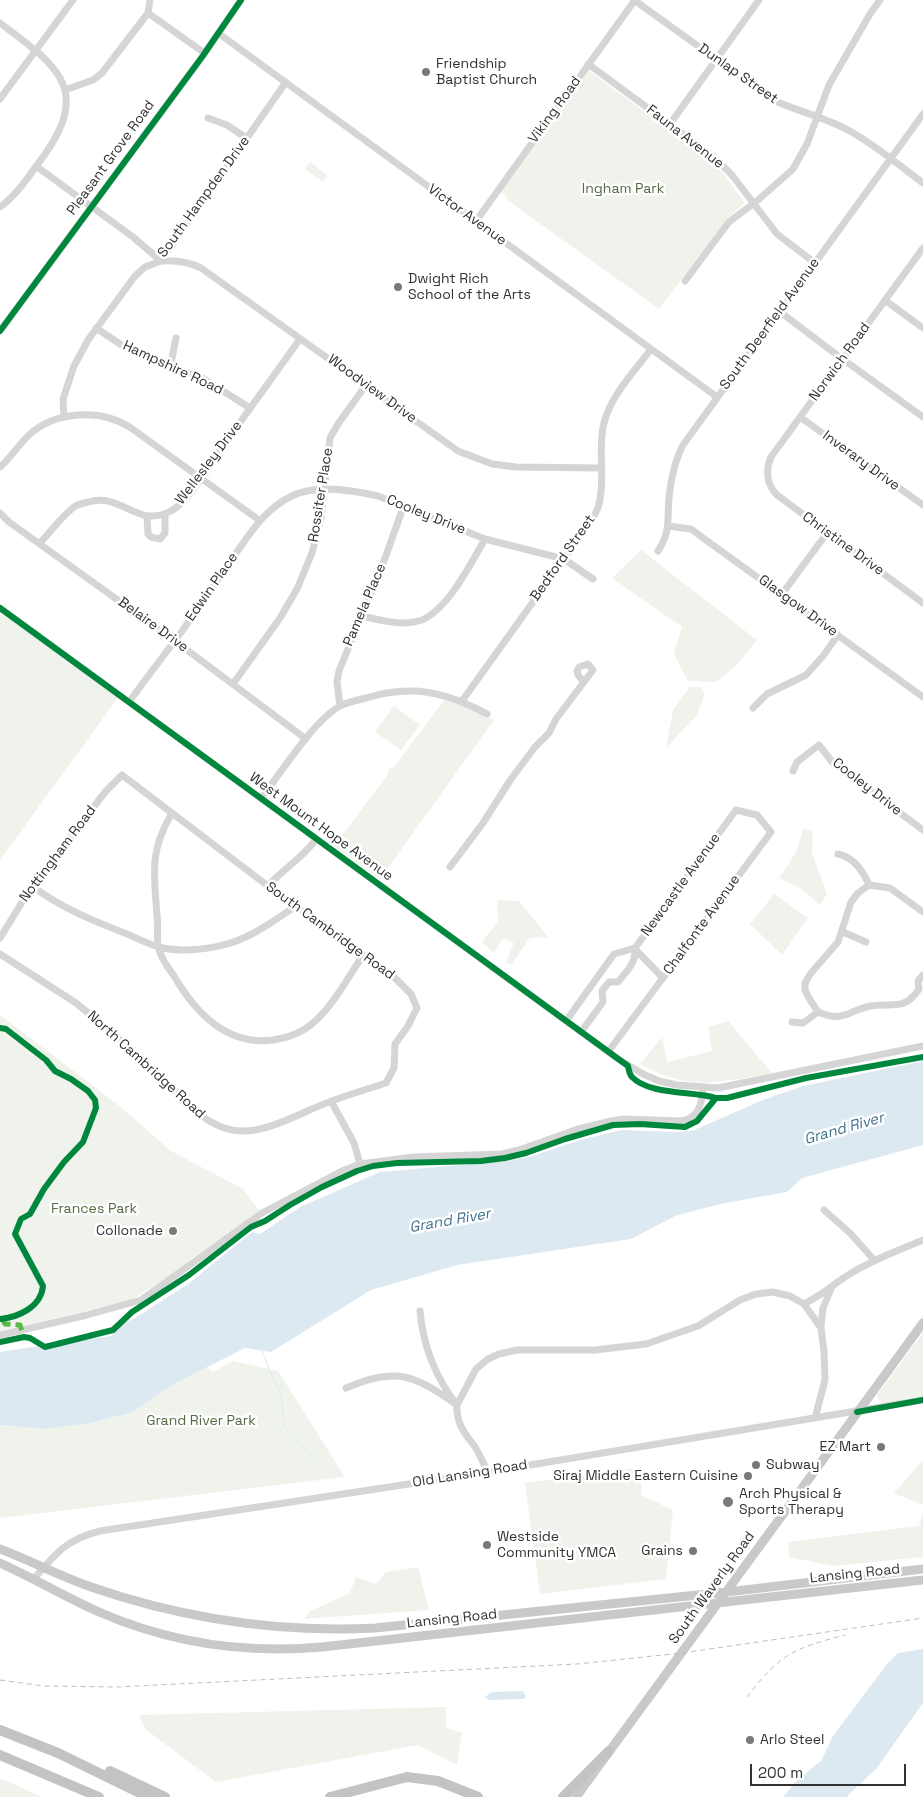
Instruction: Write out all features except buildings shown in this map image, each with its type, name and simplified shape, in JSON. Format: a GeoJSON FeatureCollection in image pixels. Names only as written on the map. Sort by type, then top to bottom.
{"type":"FeatureCollection","features":[{"type":"Feature","properties":{"kind":"highway"},"geometry":{"type":"LineString","coordinates":[[0,1730],[102,1768],[165,1797]]}},
{"type":"Feature","properties":{"kind":"highway"},"geometry":{"type":"LineString","coordinates":[[563,1797],[609,1751]]}},
{"type":"Feature","properties":{"kind":"highway"},"geometry":{"type":"LineString","coordinates":[[58,1753],[148,1797]]}},
{"type":"Feature","properties":{"kind":"highway"},"geometry":{"type":"LineString","coordinates":[[0,1756],[83,1797]]}},
{"type":"Feature","properties":{"kind":"highway"},"geometry":{"type":"LineString","coordinates":[[0,1756],[99,1797]]}},
{"type":"Feature","properties":{"kind":"highway"},"geometry":{"type":"LineString","coordinates":[[330,1797],[407,1777],[433,1779],[478,1797]]}},
{"type":"Feature","properties":{"kind":"main road","name":"South Waverly Road"},"geometry":{"type":"LineString","coordinates":[[576,1797],[923,1323]]}},
{"type":"Feature","properties":{"kind":"main road","name":"Lansing Road"},"geometry":{"type":"LineString","coordinates":[[0,1550],[89,1586],[176,1612],[230,1622],[328,1630],[374,1628],[727,1592],[923,1568]]}},
{"type":"Feature","properties":{"kind":"main road","name":"Lansing Road"},"geometry":{"type":"LineString","coordinates":[[0,1563],[34,1578],[97,1611],[152,1632],[194,1642],[263,1650],[322,1647],[923,1580]]}},
{"type":"Feature","properties":{"kind":"street"},"geometry":{"type":"LineString","coordinates":[[0,99],[73,0]]}},
{"type":"Feature","properties":{"kind":"street"},"geometry":{"type":"LineString","coordinates":[[65,90],[93,80],[102,73],[148,13],[150,0]]}},
{"type":"Feature","properties":{"kind":"street","name":"Pleasant Grove Road"},"geometry":{"type":"LineString","coordinates":[[0,331],[241,0]]}},
{"type":"Feature","properties":{"kind":"street","name":"Dunlap Street"},"geometry":{"type":"LineString","coordinates":[[635,0],[773,100],[818,116],[849,130],[923,183]]}},
{"type":"Feature","properties":{"kind":"street","name":"Viking Road"},"geometry":{"type":"LineString","coordinates":[[476,221],[635,0]]}},
{"type":"Feature","properties":{"kind":"street"},"geometry":{"type":"LineString","coordinates":[[670,124],[759,0]]}},
{"type":"Feature","properties":{"kind":"street"},"geometry":{"type":"LineString","coordinates":[[685,281],[729,222],[793,169],[807,144],[829,85],[880,0]]}},
{"type":"Feature","properties":{"kind":"street"},"geometry":{"type":"LineString","coordinates":[[148,13],[203,52]]}},
{"type":"Feature","properties":{"kind":"street"},"geometry":{"type":"LineString","coordinates":[[0,23],[36,50],[57,71],[65,90],[66,111],[64,121],[51,147],[16,194],[0,207]]}},
{"type":"Feature","properties":{"kind":"street","name":"Victor Avenue"},"geometry":{"type":"LineString","coordinates":[[218,32],[717,397]]}},
{"type":"Feature","properties":{"kind":"street","name":"Fauna Avenue"},"geometry":{"type":"LineString","coordinates":[[588,64],[713,156],[722,164],[777,234],[815,262]]}},
{"type":"Feature","properties":{"kind":"street","name":"South Hampden Drive"},"geometry":{"type":"LineString","coordinates":[[64,417],[63,399],[74,366],[96,328],[135,276],[145,267],[161,260],[286,82]]}},
{"type":"Feature","properties":{"kind":"street","name":"South Deerfield Avenue"},"geometry":{"type":"LineString","coordinates":[[658,551],[666,537],[670,486],[675,461],[683,445],[923,114]]}},
{"type":"Feature","properties":{"kind":"street"},"geometry":{"type":"LineString","coordinates":[[208,118],[227,125],[246,138]]}},
{"type":"Feature","properties":{"kind":"street"},"geometry":{"type":"LineString","coordinates":[[36,166],[133,237],[161,260]]}},
{"type":"Feature","properties":{"kind":"street","name":"Norwich Road"},"geometry":{"type":"LineString","coordinates":[[768,480],[767,467],[771,457],[923,248]]}},
{"type":"Feature","properties":{"kind":"street","name":"Woodview Drive"},"geometry":{"type":"LineString","coordinates":[[161,260],[174,260],[201,268],[466,455],[492,464],[516,467],[601,468]]}},
{"type":"Feature","properties":{"kind":"street"},"geometry":{"type":"LineString","coordinates":[[886,301],[923,328]]}},
{"type":"Feature","properties":{"kind":"street"},"geometry":{"type":"LineString","coordinates":[[779,311],[923,417]]}},
{"type":"Feature","properties":{"kind":"street","name":"Hampshire Road"},"geometry":{"type":"LineString","coordinates":[[96,328],[129,350],[170,368],[204,379],[250,408]]}},
{"type":"Feature","properties":{"kind":"street"},"geometry":{"type":"LineString","coordinates":[[170,368],[176,338]]}},
{"type":"Feature","properties":{"kind":"street","name":"Wellesley Drive"},"geometry":{"type":"LineString","coordinates":[[148,517],[165,514],[174,510],[183,501],[300,339]]}},
{"type":"Feature","properties":{"kind":"street","name":"Bedford Street"},"geometry":{"type":"LineString","coordinates":[[462,701],[564,559],[598,508],[601,494],[602,430],[607,413],[616,397],[651,349]]}},
{"type":"Feature","properties":{"kind":"street","name":"Rossiter Place"},"geometry":{"type":"LineString","coordinates":[[233,684],[280,618],[297,589],[312,553],[317,535],[325,490],[330,438],[366,385]]}},
{"type":"Feature","properties":{"kind":"street"},"geometry":{"type":"LineString","coordinates":[[0,467],[29,435],[43,424],[64,417],[92,415],[114,419],[122,422],[259,520]]}},
{"type":"Feature","properties":{"kind":"street","name":"Inverary Drive"},"geometry":{"type":"LineString","coordinates":[[800,416],[923,505]]}},
{"type":"Feature","properties":{"kind":"street","name":"Christine Drive"},"geometry":{"type":"LineString","coordinates":[[768,480],[777,496],[923,603]]}},
{"type":"Feature","properties":{"kind":"street","name":"Cooley Drive"},"geometry":{"type":"LineString","coordinates":[[259,520],[279,503],[293,495],[325,490],[364,493],[404,505],[485,538],[564,559],[593,579]]}},
{"type":"Feature","properties":{"kind":"street"},"geometry":{"type":"LineString","coordinates":[[40,543],[58,522],[76,506],[92,501],[101,499],[109,501],[119,504],[138,515],[148,517],[148,534],[160,538],[166,533],[165,514]]}},
{"type":"Feature","properties":{"kind":"street","name":"Pamela Place"},"geometry":{"type":"LineString","coordinates":[[340,706],[337,682],[339,670],[384,561],[404,505]]}},
{"type":"Feature","properties":{"kind":"street","name":"Belaire Drive"},"geometry":{"type":"LineString","coordinates":[[0,513],[9,522],[175,641],[306,739]]}},
{"type":"Feature","properties":{"kind":"street","name":"Edwin Place"},"geometry":{"type":"LineString","coordinates":[[129,702],[175,641],[259,520]]}},
{"type":"Feature","properties":{"kind":"street","name":"Glasgow Drive"},"geometry":{"type":"LineString","coordinates":[[668,526],[691,530],[699,535],[923,697]]}},
{"type":"Feature","properties":{"kind":"street"},"geometry":{"type":"LineString","coordinates":[[782,594],[827,532]]}},
{"type":"Feature","properties":{"kind":"street"},"geometry":{"type":"LineString","coordinates":[[360,616],[403,623],[421,620],[444,602],[467,569],[485,538]]}},
{"type":"Feature","properties":{"kind":"street","name":"West Mount Hope Avenue"},"geometry":{"type":"LineString","coordinates":[[0,608],[608,1052],[628,1066],[659,1081],[702,1088],[718,1088],[923,1046]]}},
{"type":"Feature","properties":{"kind":"street"},"geometry":{"type":"LineString","coordinates":[[753,708],[767,694],[806,675],[838,635]]}},
{"type":"Feature","properties":{"kind":"street"},"geometry":{"type":"LineString","coordinates":[[450,867],[483,824],[511,779],[548,733],[556,719],[584,682]]}},
{"type":"Feature","properties":{"kind":"street"},"geometry":{"type":"LineString","coordinates":[[261,799],[306,739],[340,706],[378,694],[403,691],[438,694],[462,701],[488,714]]}},
{"type":"Feature","properties":{"kind":"street","name":"Cooley Drive"},"geometry":{"type":"LineString","coordinates":[[793,771],[797,762],[819,745],[833,764],[923,830]]}},
{"type":"Feature","properties":{"kind":"street","name":"South Cambridge Road"},"geometry":{"type":"LineString","coordinates":[[122,775],[404,986],[415,1002],[417,1008],[408,1026],[395,1044],[394,1068],[386,1083],[331,1101]]}},
{"type":"Feature","properties":{"kind":"street","name":"Nottingham Road"},"geometry":{"type":"LineString","coordinates":[[0,938],[32,886],[106,791],[122,775]]}},
{"type":"Feature","properties":{"kind":"street","name":"Newcastle Avenue"},"geometry":{"type":"LineString","coordinates":[[566,1021],[614,954],[635,948],[736,810]]}},
{"type":"Feature","properties":{"kind":"street","name":"Chalfonte Avenue"},"geometry":{"type":"LineString","coordinates":[[608,1052],[771,832],[757,815],[736,810]]}},
{"type":"Feature","properties":{"kind":"street"},"geometry":{"type":"LineString","coordinates":[[172,813],[162,831],[154,860],[158,947],[181,989],[193,1005],[215,1025],[243,1039],[263,1041],[293,1036],[317,1020],[363,955]]}},
{"type":"Feature","properties":{"kind":"street"},"geometry":{"type":"LineString","coordinates":[[268,886],[311,847],[316,839]]}},
{"type":"Feature","properties":{"kind":"street"},"geometry":{"type":"LineString","coordinates":[[838,854],[847,856],[864,874],[869,885]]}},
{"type":"Feature","properties":{"kind":"street"},"geometry":{"type":"LineString","coordinates":[[923,912],[890,888],[869,885],[858,893],[851,902],[843,932],[838,942],[811,973],[805,983],[805,990],[818,1012],[834,1017],[843,1016],[873,1005],[896,1006],[905,1004],[921,990],[918,981],[923,975]]}},
{"type":"Feature","properties":{"kind":"street"},"geometry":{"type":"LineString","coordinates":[[32,886],[48,899],[108,927],[158,947],[181,950],[222,946],[256,931],[296,906]]}},
{"type":"Feature","properties":{"kind":"street"},"geometry":{"type":"LineString","coordinates":[[843,932],[866,942]]}},
{"type":"Feature","properties":{"kind":"street"},"geometry":{"type":"LineString","coordinates":[[635,948],[663,978]]}},
{"type":"Feature","properties":{"kind":"street"},"geometry":{"type":"LineString","coordinates":[[581,1032],[604,1002],[602,991],[609,982],[618,982],[634,961],[636,956],[635,948]]}},
{"type":"Feature","properties":{"kind":"street","name":"North Cambridge Road"},"geometry":{"type":"LineString","coordinates":[[0,954],[84,1009],[114,1033],[206,1119],[222,1128],[246,1131],[264,1127],[331,1101]]}},
{"type":"Feature","properties":{"kind":"street"},"geometry":{"type":"LineString","coordinates":[[792,1022],[803,1023],[818,1012]]}},
{"type":"Feature","properties":{"kind":"street"},"geometry":{"type":"LineString","coordinates":[[0,1335],[87,1315],[141,1300],[262,1213],[342,1171],[360,1164],[413,1157],[502,1154],[519,1150],[578,1129],[624,1119],[682,1121],[690,1118],[700,1108],[702,1088]]}},
{"type":"Feature","properties":{"kind":"street"},"geometry":{"type":"LineString","coordinates":[[331,1101],[354,1143],[360,1164]]}},
{"type":"Feature","properties":{"kind":"street"},"geometry":{"type":"LineString","coordinates":[[824,1210],[850,1233],[875,1261]]}},
{"type":"Feature","properties":{"kind":"street"},"geometry":{"type":"LineString","coordinates":[[804,1304],[875,1261],[923,1240]]}},
{"type":"Feature","properties":{"kind":"street"},"geometry":{"type":"LineString","coordinates":[[815,1418],[825,1380],[821,1328],[823,1308],[831,1288]]}},
{"type":"Feature","properties":{"kind":"street"},"geometry":{"type":"LineString","coordinates":[[488,1472],[480,1455],[461,1428],[456,1411],[457,1405],[476,1369],[488,1359],[499,1354],[517,1350],[595,1350],[646,1344],[698,1326],[740,1300],[756,1294],[773,1292],[790,1296],[804,1304],[821,1328]]}},
{"type":"Feature","properties":{"kind":"street"},"geometry":{"type":"LineString","coordinates":[[420,1311],[422,1330],[429,1354],[445,1389],[457,1405]]}},
{"type":"Feature","properties":{"kind":"street"},"geometry":{"type":"LineString","coordinates":[[346,1388],[368,1379],[408,1377],[433,1388],[457,1405]]}},
{"type":"Feature","properties":{"kind":"street","name":"Old Lansing Road"},"geometry":{"type":"LineString","coordinates":[[34,1578],[55,1554],[71,1541],[100,1531],[488,1472],[923,1400]]}},
{"type":"Feature","properties":{"kind":"green space","name":"Ingham Park"},"geometry":{"type":"Polygon","coordinates":[[[589,71],[715,163],[745,203],[728,218],[659,309],[507,200],[506,195],[501,192],[589,71]]]}},
{"type":"Feature","properties":{"kind":"green space"},"geometry":{"type":"Polygon","coordinates":[[[310,162],[328,176],[323,182],[305,169],[310,162]]]}},
{"type":"Feature","properties":{"kind":"green space"},"geometry":{"type":"Polygon","coordinates":[[[641,550],[757,640],[737,665],[716,682],[688,681],[674,654],[682,627],[612,578],[641,550]]]}},
{"type":"Feature","properties":{"kind":"green space"},"geometry":{"type":"Polygon","coordinates":[[[0,607],[120,695],[0,860],[0,607]]]}},
{"type":"Feature","properties":{"kind":"green space"},"geometry":{"type":"Polygon","coordinates":[[[690,687],[701,687],[705,693],[697,715],[666,748],[673,710],[690,687]]]}},
{"type":"Feature","properties":{"kind":"green space"},"geometry":{"type":"Polygon","coordinates":[[[446,698],[476,710],[494,720],[380,879],[334,846],[388,774],[389,768],[393,768],[446,698]]]}},
{"type":"Feature","properties":{"kind":"green space"},"geometry":{"type":"Polygon","coordinates":[[[394,706],[420,725],[401,750],[375,732],[394,706]]]}},
{"type":"Feature","properties":{"kind":"green space"},"geometry":{"type":"Polygon","coordinates":[[[804,828],[813,832],[812,853],[827,894],[820,905],[800,888],[779,878],[795,854],[804,828]]]}},
{"type":"Feature","properties":{"kind":"green space"},"geometry":{"type":"Polygon","coordinates":[[[774,894],[808,918],[782,955],[750,924],[774,894]]]}},
{"type":"Feature","properties":{"kind":"green space"},"geometry":{"type":"Polygon","coordinates":[[[497,900],[519,901],[548,937],[530,938],[511,965],[506,962],[514,943],[504,938],[493,953],[482,942],[498,921],[497,900]]]}},
{"type":"Feature","properties":{"kind":"green space","name":"Frances Park"},"geometry":{"type":"Polygon","coordinates":[[[0,1015],[121,1107],[171,1151],[243,1189],[260,1211],[191,1259],[173,1274],[129,1301],[0,1331],[0,1015]]]}},
{"type":"Feature","properties":{"kind":"green space"},"geometry":{"type":"Polygon","coordinates":[[[728,1021],[772,1073],[720,1081],[690,1082],[658,1073],[640,1064],[662,1037],[667,1062],[712,1051],[708,1027],[728,1021]]]}},
{"type":"Feature","properties":{"kind":"green space"},"geometry":{"type":"Polygon","coordinates":[[[923,1333],[923,1396],[880,1402],[877,1395],[923,1333]]]}},
{"type":"Feature","properties":{"kind":"green space","name":"Grand River Park"},"geometry":{"type":"Polygon","coordinates":[[[233,1361],[278,1371],[345,1477],[0,1518],[0,1425],[44,1429],[103,1420],[133,1412],[172,1385],[205,1366],[213,1372],[233,1361]]]}},
{"type":"Feature","properties":{"kind":"green space"},"geometry":{"type":"Polygon","coordinates":[[[923,1460],[923,1505],[894,1493],[923,1460]]]}},
{"type":"Feature","properties":{"kind":"green space"},"geometry":{"type":"Polygon","coordinates":[[[642,1467],[641,1495],[673,1510],[666,1579],[540,1594],[525,1483],[642,1467]]]}},
{"type":"Feature","properties":{"kind":"green space"},"geometry":{"type":"Polygon","coordinates":[[[923,1513],[923,1557],[833,1566],[789,1557],[788,1542],[919,1526],[923,1513]]]}},
{"type":"Feature","properties":{"kind":"green space"},"geometry":{"type":"Polygon","coordinates":[[[418,1567],[429,1610],[304,1619],[310,1611],[350,1593],[356,1577],[376,1584],[386,1572],[418,1567]]]}},
{"type":"Feature","properties":{"kind":"green space"},"geometry":{"type":"Polygon","coordinates":[[[446,1707],[446,1728],[462,1733],[457,1765],[418,1745],[216,1782],[145,1729],[139,1715],[446,1707]]]}},
{"type":"Feature","properties":{"kind":"green space"},"geometry":{"type":"Polygon","coordinates":[[[2,1779],[42,1797],[0,1797],[0,1780],[2,1779]]]}},
{"type":"Feature","properties":{"kind":"water","name":"Grand River"},"geometry":{"type":"Polygon","coordinates":[[[923,1061],[923,1145],[802,1178],[787,1192],[720,1204],[675,1216],[631,1239],[457,1265],[371,1290],[271,1352],[245,1348],[172,1385],[133,1412],[91,1423],[44,1429],[0,1425],[0,1352],[39,1346],[45,1350],[54,1348],[57,1344],[111,1336],[122,1324],[135,1318],[188,1284],[252,1232],[260,1234],[300,1207],[380,1172],[507,1161],[529,1157],[577,1141],[621,1130],[692,1131],[763,1100],[803,1086],[923,1061]]]}},
{"type":"Feature","properties":{"kind":"water"},"geometry":{"type":"Polygon","coordinates":[[[923,1649],[923,1703],[876,1769],[848,1797],[783,1797],[798,1779],[821,1761],[833,1736],[887,1664],[898,1653],[923,1649]]]}},
{"type":"Feature","properties":{"kind":"water"},"geometry":{"type":"Polygon","coordinates":[[[523,1691],[526,1696],[524,1699],[489,1700],[485,1697],[491,1692],[523,1691]]]}},
{"type":"Feature","properties":{"kind":"waterway"},"geometry":{"type":"LineString","coordinates":[[261,1349],[282,1399],[284,1426],[317,1461]]}},
{"type":"Feature","properties":{"kind":"railway"},"geometry":{"type":"LineString","coordinates":[[0,1680],[44,1686],[117,1687],[577,1664],[682,1653],[923,1618]]}},
{"type":"Feature","properties":{"kind":"railway"},"geometry":{"type":"LineString","coordinates":[[747,1697],[769,1671],[788,1655],[799,1649],[845,1635]]}},
{"type":"Feature","properties":{"kind":"marked path"},"geometry":{"type":"LineString","coordinates":[[3,1320],[5,1324],[20,1325],[24,1337]]}},
{"type":"Feature","properties":{"kind":"cycle path"},"geometry":{"type":"LineString","coordinates":[[0,331],[202,57],[241,0]]}},
{"type":"Feature","properties":{"kind":"cycle path"},"geometry":{"type":"LineString","coordinates":[[0,608],[628,1066],[631,1076],[640,1083],[660,1090],[716,1098]]}},
{"type":"Feature","properties":{"kind":"cycle path"},"geometry":{"type":"LineString","coordinates":[[0,1028],[6,1029],[46,1060],[55,1071],[88,1091],[95,1100],[96,1108],[83,1142],[64,1162],[44,1189],[30,1214],[21,1219],[15,1234],[43,1286],[38,1300],[28,1310],[0,1319]]}},
{"type":"Feature","properties":{"kind":"cycle path"},"geometry":{"type":"LineString","coordinates":[[0,1342],[24,1337],[30,1338],[45,1347],[113,1330],[132,1312],[189,1275],[251,1227],[265,1221],[322,1187],[373,1166],[397,1163],[481,1161],[505,1158],[613,1125],[640,1124],[685,1127],[697,1121],[716,1098],[727,1098],[806,1078],[923,1057]]}},
{"type":"Feature","properties":{"kind":"cycle path"},"geometry":{"type":"LineString","coordinates":[[857,1412],[923,1400]]}},
{"type":"Feature","properties":{"kind":"place","name":"Friendship Baptist Church"},"geometry":{"type":"Point","coordinates":[426,72]}},
{"type":"Feature","properties":{"kind":"place","name":"Dwight Rich School of the Arts"},"geometry":{"type":"Point","coordinates":[398,287]}},
{"type":"Feature","properties":{"kind":"place","name":"Collonade"},"geometry":{"type":"Point","coordinates":[173,1231]}},
{"type":"Feature","properties":{"kind":"place","name":"EZ Mart"},"geometry":{"type":"Point","coordinates":[881,1447]}},
{"type":"Feature","properties":{"kind":"place","name":"Subway"},"geometry":{"type":"Point","coordinates":[756,1465]}},
{"type":"Feature","properties":{"kind":"place","name":"Siraj Middle Eastern Cuisine"},"geometry":{"type":"Point","coordinates":[748,1476]}},
{"type":"Feature","properties":{"kind":"place","name":"Arch Physical & Sports Therapy"},"geometry":{"type":"Point","coordinates":[728,1502]}},
{"type":"Feature","properties":{"kind":"place","name":"Westside Community YMCA"},"geometry":{"type":"Point","coordinates":[487,1545]}},
{"type":"Feature","properties":{"kind":"place","name":"Grains"},"geometry":{"type":"Point","coordinates":[693,1551]}},
{"type":"Feature","properties":{"kind":"place","name":"Arlo Steel"},"geometry":{"type":"Point","coordinates":[750,1740]}}]}
